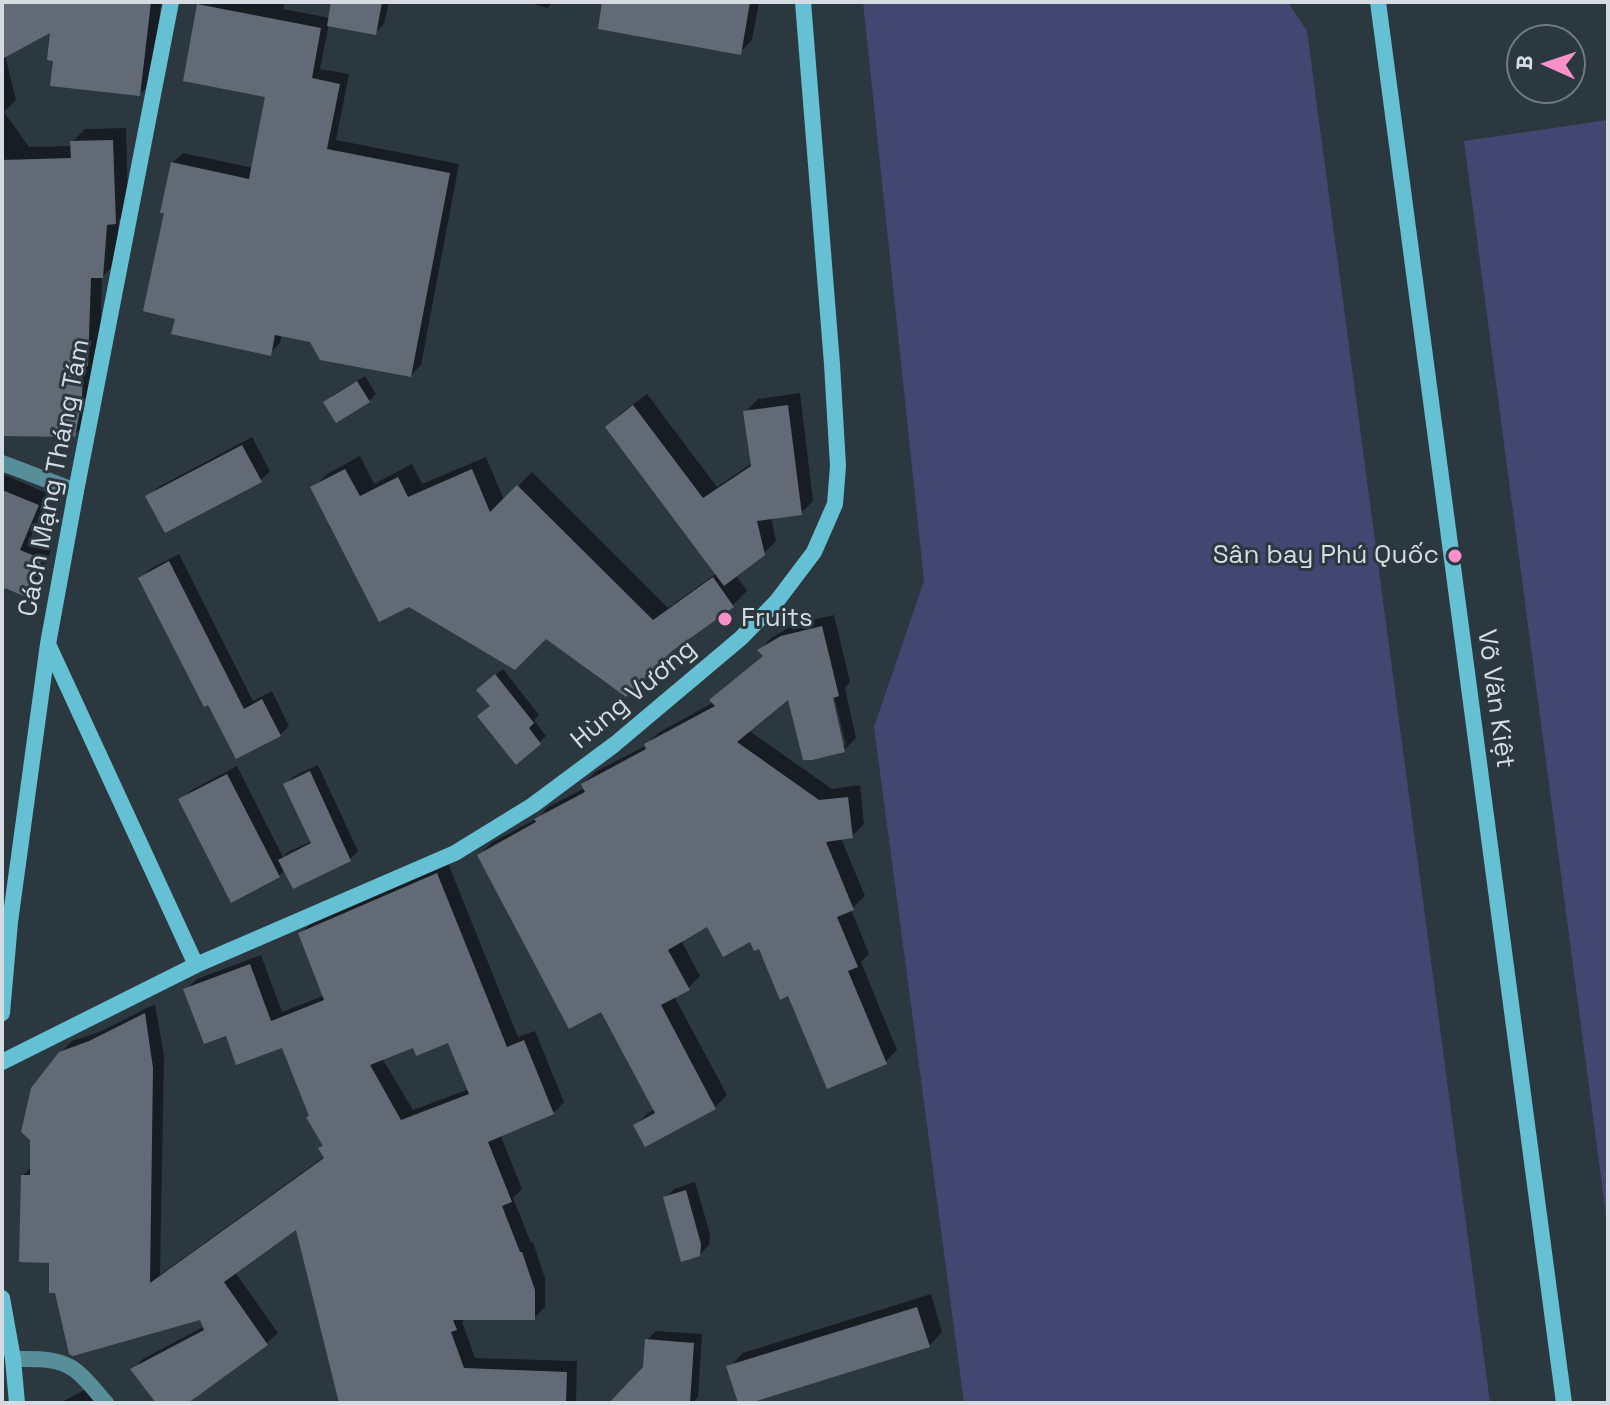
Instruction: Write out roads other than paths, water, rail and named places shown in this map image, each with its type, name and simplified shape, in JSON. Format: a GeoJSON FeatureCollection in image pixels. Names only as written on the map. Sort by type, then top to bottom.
{"type":"FeatureCollection","features":[{"type":"Feature","properties":{"kind":"street","name":"Cách Mạng Tháng Tám"},"geometry":{"type":"LineString","coordinates":[[2,1013],[10,922],[48,644],[171,2]]}},
{"type":"Feature","properties":{"kind":"street","name":"Hùng Vương"},"geometry":{"type":"LineString","coordinates":[[2,1062],[196,965],[455,853],[533,805],[615,744],[741,638],[777,601],[814,552],[835,504],[838,466],[803,2]]}},
{"type":"Feature","properties":{"kind":"street","name":"Võ Văn Kiệt"},"geometry":{"type":"LineString","coordinates":[[1378,2],[1564,1403]]}},
{"type":"Feature","properties":{"kind":"street"},"geometry":{"type":"LineString","coordinates":[[2,463],[76,491]]}},
{"type":"Feature","properties":{"kind":"street"},"geometry":{"type":"LineString","coordinates":[[48,644],[196,965]]}},
{"type":"Feature","properties":{"kind":"street"},"geometry":{"type":"LineString","coordinates":[[2,1298],[17,1403]]}},
{"type":"Feature","properties":{"kind":"street"},"geometry":{"type":"LineString","coordinates":[[13,1359],[58,1362],[74,1369],[106,1403]]}},
{"type":"Feature","properties":{"kind":"place","name":"Sân bay Phú Quốc"},"geometry":{"type":"Point","coordinates":[1455,556]}},
{"type":"Feature","properties":{"kind":"place","name":"Fruits"},"geometry":{"type":"Point","coordinates":[725,619]}}]}
